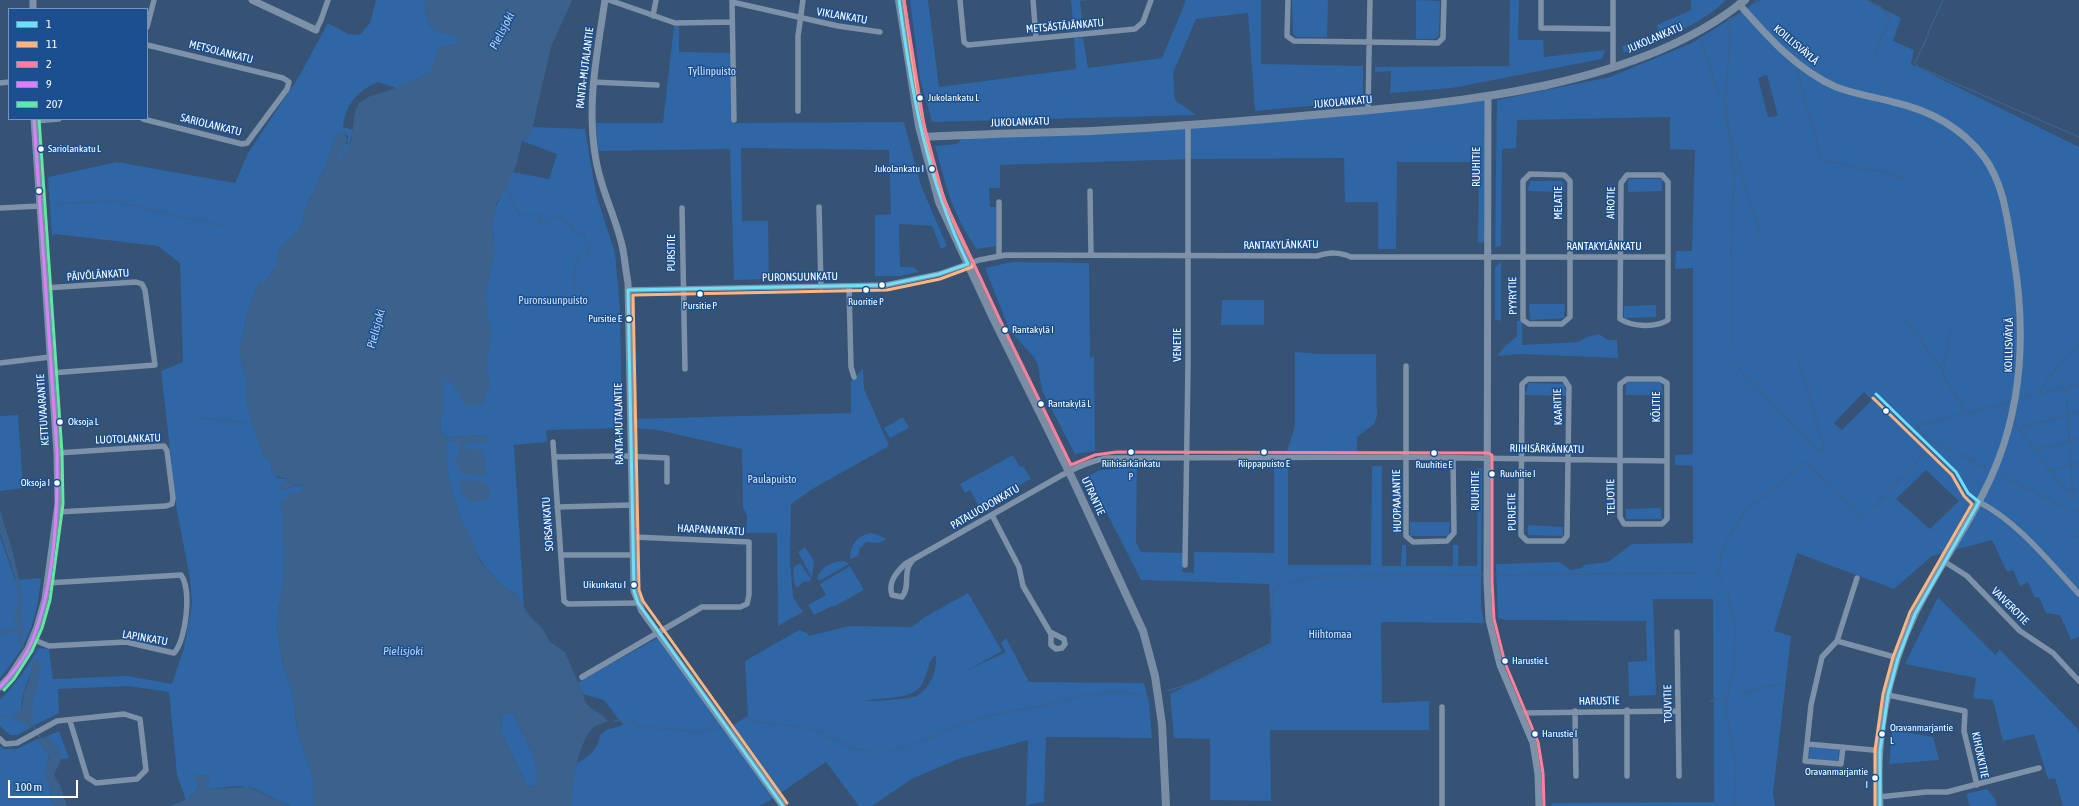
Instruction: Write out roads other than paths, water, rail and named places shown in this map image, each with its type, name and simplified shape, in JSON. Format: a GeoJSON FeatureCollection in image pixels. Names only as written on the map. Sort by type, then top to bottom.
{"type":"FeatureCollection","features":[{"type":"Feature","properties":{"kind":"main road","name":"UTRANTIE"},"geometry":{"type":"LineString","coordinates":[[899,0],[911,83],[922,137],[939,202],[1069,471],[1143,631],[1155,676],[1162,724],[1166,806]]}},
{"type":"Feature","properties":{"kind":"main road","name":"JUKOLANKATU"},"geometry":{"type":"LineString","coordinates":[[922,137],[1188,125],[1368,111],[1488,96],[1539,86],[1613,67],[1671,45],[1722,17],[1742,2]]}},
{"type":"Feature","properties":{"kind":"street"},"geometry":{"type":"LineString","coordinates":[[148,23],[154,0]]}},
{"type":"Feature","properties":{"kind":"street"},"geometry":{"type":"LineString","coordinates":[[252,0],[316,30],[328,0]]}},
{"type":"Feature","properties":{"kind":"street","name":"RANTA-MUTALANTIE"},"geometry":{"type":"LineString","coordinates":[[605,0],[593,82],[591,108],[596,160],[603,189],[623,250],[628,290],[634,591],[638,603],[658,633],[783,806]]}},
{"type":"Feature","properties":{"kind":"street"},"geometry":{"type":"LineString","coordinates":[[609,0],[653,16],[682,24],[732,22]]}},
{"type":"Feature","properties":{"kind":"street"},"geometry":{"type":"LineString","coordinates":[[653,16],[656,0]]}},
{"type":"Feature","properties":{"kind":"street"},"geometry":{"type":"LineString","coordinates":[[798,112],[800,18],[803,0]]}},
{"type":"Feature","properties":{"kind":"street","name":"METSÄSTÄJÄNKATU"},"geometry":{"type":"LineString","coordinates":[[960,0],[964,42],[968,45],[1135,29],[1143,22],[1152,0]]}},
{"type":"Feature","properties":{"kind":"street"},"geometry":{"type":"LineString","coordinates":[[1033,0],[1036,38]]}},
{"type":"Feature","properties":{"kind":"street"},"geometry":{"type":"LineString","coordinates":[[1288,0],[1287,36],[1294,42],[1438,43],[1443,38],[1444,0]]}},
{"type":"Feature","properties":{"kind":"street"},"geometry":{"type":"LineString","coordinates":[[1368,111],[1370,0]]}},
{"type":"Feature","properties":{"kind":"street"},"geometry":{"type":"LineString","coordinates":[[1541,0],[1541,28],[1612,28]]}},
{"type":"Feature","properties":{"kind":"street"},"geometry":{"type":"LineString","coordinates":[[1613,0],[1613,67]]}},
{"type":"Feature","properties":{"kind":"street"},"geometry":{"type":"LineString","coordinates":[[732,1],[734,120]]}},
{"type":"Feature","properties":{"kind":"street","name":"VIKLANKATU"},"geometry":{"type":"LineString","coordinates":[[732,1],[838,26],[880,32]]}},
{"type":"Feature","properties":{"kind":"street","name":"KOILLISVÄYLÄ"},"geometry":{"type":"LineString","coordinates":[[1742,2],[1776,44],[1815,75],[1836,87],[1925,111],[1951,125],[1974,145],[1985,158],[1996,177],[2002,195],[2012,247],[2019,291],[2021,333],[2019,373],[2013,413],[1994,471],[1979,502],[1915,614],[1898,658],[1888,695],[1880,751],[1880,806]]}},
{"type":"Feature","properties":{"kind":"street","name":"METSOLANKATU"},"geometry":{"type":"LineString","coordinates":[[148,45],[283,78],[289,82]]}},
{"type":"Feature","properties":{"kind":"street","name":"SARIOLANKATU"},"geometry":{"type":"LineString","coordinates":[[147,120],[242,144],[247,143],[287,89],[289,82]]}},
{"type":"Feature","properties":{"kind":"street"},"geometry":{"type":"LineString","coordinates":[[593,82],[657,85]]}},
{"type":"Feature","properties":{"kind":"street","name":"RUUHITIE"},"geometry":{"type":"LineString","coordinates":[[1488,96],[1487,581],[1489,620],[1500,665],[1533,743],[1540,806]]}},
{"type":"Feature","properties":{"kind":"street","name":"KETTUVAARANTIE"},"geometry":{"type":"LineString","coordinates":[[0,687],[19,663],[32,639],[41,614],[58,512],[57,453],[34,120]]}},
{"type":"Feature","properties":{"kind":"street","name":"VENETIE"},"geometry":{"type":"LineString","coordinates":[[1185,565],[1187,458],[1188,125]]}},
{"type":"Feature","properties":{"kind":"street","name":"MELATIE"},"geometry":{"type":"LineString","coordinates":[[1522,257],[1523,181],[1530,174],[1564,175],[1570,182],[1569,257]]}},
{"type":"Feature","properties":{"kind":"street","name":"AIROTIE"},"geometry":{"type":"LineString","coordinates":[[1627,175],[1662,175],[1668,182],[1667,257],[1668,320],[1660,325],[1629,324],[1620,319],[1620,183],[1627,175]]}},
{"type":"Feature","properties":{"kind":"street"},"geometry":{"type":"LineString","coordinates":[[1090,191],[1091,255]]}},
{"type":"Feature","properties":{"kind":"street"},"geometry":{"type":"LineString","coordinates":[[999,255],[1000,202]]}},
{"type":"Feature","properties":{"kind":"street"},"geometry":{"type":"LineString","coordinates":[[0,208],[40,206]]}},
{"type":"Feature","properties":{"kind":"street"},"geometry":{"type":"LineString","coordinates":[[819,207],[821,287]]}},
{"type":"Feature","properties":{"kind":"street","name":"PURSITIE"},"geometry":{"type":"LineString","coordinates":[[682,208],[684,369]]}},
{"type":"Feature","properties":{"kind":"street","name":"RANTAKYLÄNKATU"},"geometry":{"type":"LineString","coordinates":[[968,264],[999,255],[1317,256],[1327,253],[1340,252],[1351,257],[1667,257]]}},
{"type":"Feature","properties":{"kind":"street","name":"PYYRYTIE"},"geometry":{"type":"LineString","coordinates":[[1522,257],[1523,320],[1529,324],[1562,324],[1570,317],[1569,257]]}},
{"type":"Feature","properties":{"kind":"street","name":"PURONSUUNKATU"},"geometry":{"type":"LineString","coordinates":[[628,290],[821,287],[905,283],[939,274],[968,264]]}},
{"type":"Feature","properties":{"kind":"street","name":"PÄIVÖLÄNKATU"},"geometry":{"type":"LineString","coordinates":[[45,288],[136,282],[142,284],[145,290],[154,365],[51,373]]}},
{"type":"Feature","properties":{"kind":"street"},"geometry":{"type":"LineString","coordinates":[[849,286],[851,367],[854,377]]}},
{"type":"Feature","properties":{"kind":"street"},"geometry":{"type":"LineString","coordinates":[[0,363],[50,357]]}},
{"type":"Feature","properties":{"kind":"street","name":"HUOPAAJANTIE"},"geometry":{"type":"LineString","coordinates":[[1406,366],[1406,536],[1413,542],[1447,541],[1454,533],[1453,458]]}},
{"type":"Feature","properties":{"kind":"street","name":"KAARITIE"},"geometry":{"type":"LineString","coordinates":[[1521,459],[1522,384],[1528,379],[1564,379],[1570,386],[1569,459]]}},
{"type":"Feature","properties":{"kind":"street","name":"KÖLITIE"},"geometry":{"type":"LineString","coordinates":[[1620,460],[1620,384],[1627,379],[1660,379],[1667,383],[1667,461]]}},
{"type":"Feature","properties":{"kind":"street","name":"SORSANKATU"},"geometry":{"type":"LineString","coordinates":[[553,442],[565,603],[638,603]]}},
{"type":"Feature","properties":{"kind":"street","name":"LUOTOLANKATU"},"geometry":{"type":"LineString","coordinates":[[57,453],[164,446],[167,451],[173,498],[172,504],[58,512]]}},
{"type":"Feature","properties":{"kind":"street"},"geometry":{"type":"LineString","coordinates":[[554,457],[631,456],[667,458],[667,482]]}},
{"type":"Feature","properties":{"kind":"street","name":"RIIHISÄRKÄNKATU"},"geometry":{"type":"LineString","coordinates":[[1069,471],[1096,460],[1107,458],[1406,457],[1667,461]]}},
{"type":"Feature","properties":{"kind":"street","name":"PURJETIE"},"geometry":{"type":"LineString","coordinates":[[1521,459],[1521,535],[1527,541],[1563,541],[1568,536],[1569,459]]}},
{"type":"Feature","properties":{"kind":"street","name":"TELJOTIE"},"geometry":{"type":"LineString","coordinates":[[1620,460],[1620,517],[1624,524],[1662,524],[1667,519],[1667,461]]}},
{"type":"Feature","properties":{"kind":"street","name":"PATALUODONKATU"},"geometry":{"type":"LineString","coordinates":[[912,561],[906,572],[906,590],[904,594],[902,597],[892,595],[890,589],[894,577],[904,565],[1069,471]]}},
{"type":"Feature","properties":{"kind":"street"},"geometry":{"type":"LineString","coordinates":[[1979,502],[2000,514],[2041,553],[2079,594]]}},
{"type":"Feature","properties":{"kind":"street"},"geometry":{"type":"LineString","coordinates":[[557,507],[633,505]]}},
{"type":"Feature","properties":{"kind":"street"},"geometry":{"type":"LineString","coordinates":[[992,515],[1017,562],[1023,586],[1050,632],[1051,641],[1054,648],[1062,648],[1065,641],[1062,637],[1050,632]]}},
{"type":"Feature","properties":{"kind":"street","name":"HAAPANANKATU"},"geometry":{"type":"LineString","coordinates":[[633,537],[749,542],[749,595],[747,604],[740,607],[702,607],[658,633]]}},
{"type":"Feature","properties":{"kind":"street"},"geometry":{"type":"LineString","coordinates":[[561,555],[634,555]]}},
{"type":"Feature","properties":{"kind":"street","name":"VAIVEROTIE"},"geometry":{"type":"LineString","coordinates":[[1945,562],[1968,576],[2020,631],[2053,653],[2079,681]]}},
{"type":"Feature","properties":{"kind":"street","name":"LAPINKATU"},"geometry":{"type":"LineString","coordinates":[[32,639],[48,646],[126,642],[174,653],[179,645],[188,603],[186,586],[181,575],[47,583]]}},
{"type":"Feature","properties":{"kind":"street"},"geometry":{"type":"LineString","coordinates":[[1842,747],[1841,764],[1806,761],[1811,704],[1822,657],[1837,641],[1857,578]]}},
{"type":"Feature","properties":{"kind":"street","name":"TOUVITIE"},"geometry":{"type":"LineString","coordinates":[[1678,632],[1679,776]]}},
{"type":"Feature","properties":{"kind":"street"},"geometry":{"type":"LineString","coordinates":[[582,677],[658,633]]}},
{"type":"Feature","properties":{"kind":"street"},"geometry":{"type":"LineString","coordinates":[[1051,641],[1053,637],[1058,635]]}},
{"type":"Feature","properties":{"kind":"street"},"geometry":{"type":"LineString","coordinates":[[1837,641],[1898,658]]}},
{"type":"Feature","properties":{"kind":"street","name":"KIHOKKITIE"},"geometry":{"type":"LineString","coordinates":[[1880,797],[1926,792],[1947,792],[1977,785],[1964,731],[1965,711],[1888,695]]}},
{"type":"Feature","properties":{"kind":"street"},"geometry":{"type":"LineString","coordinates":[[1442,707],[1442,806]]}},
{"type":"Feature","properties":{"kind":"street"},"geometry":{"type":"LineString","coordinates":[[1627,710],[1627,776]]}},
{"type":"Feature","properties":{"kind":"street","name":"HARUSTIE"},"geometry":{"type":"LineString","coordinates":[[1520,713],[1627,710],[1678,711]]}},
{"type":"Feature","properties":{"kind":"street"},"geometry":{"type":"LineString","coordinates":[[1575,711],[1576,776]]}},
{"type":"Feature","properties":{"kind":"street"},"geometry":{"type":"LineString","coordinates":[[0,739],[5,744],[17,743],[57,721],[124,714],[140,719],[146,770],[138,779],[96,783],[87,778],[70,720]]}},
{"type":"Feature","properties":{"kind":"street"},"geometry":{"type":"LineString","coordinates":[[1807,744],[1880,751]]}},
{"type":"Feature","properties":{"kind":"street"},"geometry":{"type":"LineString","coordinates":[[1977,785],[2039,768]]}},
{"type":"Feature","properties":{"kind":"water","name":"Pielisjoki"},"geometry":{"type":"Polygon","coordinates":[[[426,0],[572,0],[551,47],[531,134],[522,141],[517,163],[508,185],[496,204],[495,216],[491,223],[495,249],[486,297],[488,319],[492,330],[487,364],[490,385],[483,404],[476,406],[465,406],[453,384],[446,380],[443,383],[444,410],[440,417],[441,432],[447,437],[489,435],[486,442],[465,444],[467,449],[480,449],[483,452],[486,461],[485,476],[460,473],[455,461],[459,452],[458,443],[448,440],[446,441],[447,468],[452,493],[457,504],[460,518],[471,536],[480,561],[501,585],[516,594],[529,615],[542,628],[550,642],[565,652],[586,703],[608,721],[592,729],[583,745],[574,776],[572,806],[314,806],[313,777],[298,733],[291,687],[283,665],[277,623],[284,578],[283,517],[280,502],[289,495],[303,490],[304,486],[297,485],[279,491],[278,487],[288,479],[275,476],[271,463],[264,457],[256,438],[247,404],[246,379],[240,356],[240,345],[244,333],[247,311],[260,281],[266,281],[277,265],[277,257],[281,247],[298,231],[302,223],[305,209],[327,163],[334,140],[340,133],[344,133],[348,140],[336,160],[339,160],[351,142],[355,111],[359,103],[370,96],[388,91],[431,72],[439,47],[457,44],[459,40],[456,38],[430,27],[425,7],[426,0]],[[502,714],[501,732],[527,785],[531,787],[535,786],[537,770],[535,761],[513,714],[502,714]]]}},
{"type":"Feature","properties":{"kind":"water"},"geometry":{"type":"Polygon","coordinates":[[[460,479],[487,482],[490,493],[488,500],[477,502],[469,501],[460,490],[460,479]]]}},
{"type":"Feature","properties":{"kind":"water"},"geometry":{"type":"Polygon","coordinates":[[[0,511],[12,551],[21,591],[24,647],[21,650],[18,632],[15,631],[0,635],[0,631],[17,627],[19,624],[13,618],[18,606],[17,583],[0,533],[0,511]]]}},
{"type":"Feature","properties":{"kind":"water"},"geometry":{"type":"Polygon","coordinates":[[[36,658],[39,662],[40,672],[33,701],[33,726],[30,728],[24,722],[14,720],[16,717],[14,713],[22,709],[24,693],[32,672],[32,660],[36,658]]]}},
{"type":"Feature","properties":{"kind":"water"},"geometry":{"type":"Polygon","coordinates":[[[48,737],[61,752],[61,760],[54,775],[60,785],[67,806],[55,806],[50,799],[51,792],[45,771],[49,756],[37,739],[48,737]]]}},
{"type":"Feature","properties":{"kind":"water"},"geometry":{"type":"Polygon","coordinates":[[[195,775],[209,776],[210,780],[203,783],[209,789],[249,787],[290,806],[169,806],[188,799],[195,793],[199,784],[193,779],[195,775]]]}},
{"type":"Feature","properties":{"kind":"waterway"},"geometry":{"type":"LineString","coordinates":[[1749,8],[1757,0]]}},
{"type":"Feature","properties":{"kind":"waterway"},"geometry":{"type":"LineString","coordinates":[[1866,0],[1880,7],[1890,16],[1874,57]]}},
{"type":"Feature","properties":{"kind":"waterway"},"geometry":{"type":"LineString","coordinates":[[1928,33],[1943,0]]}},
{"type":"Feature","properties":{"kind":"waterway"},"geometry":{"type":"LineString","coordinates":[[1729,30],[1728,20],[1738,15]]}},
{"type":"Feature","properties":{"kind":"waterway"},"geometry":{"type":"LineString","coordinates":[[1730,40],[1731,31]]}},
{"type":"Feature","properties":{"kind":"waterway"},"geometry":{"type":"LineString","coordinates":[[1791,31],[1795,57]]}},
{"type":"Feature","properties":{"kind":"waterway"},"geometry":{"type":"LineString","coordinates":[[1929,33],[1915,63],[1918,67],[2079,137]]}},
{"type":"Feature","properties":{"kind":"waterway"},"geometry":{"type":"LineString","coordinates":[[1700,38],[1719,95]]}},
{"type":"Feature","properties":{"kind":"waterway"},"geometry":{"type":"LineString","coordinates":[[1730,41],[1725,98],[1734,172],[1731,253],[1731,347]]}},
{"type":"Feature","properties":{"kind":"waterway"},"geometry":{"type":"LineString","coordinates":[[1796,67],[1822,160],[1874,171],[1878,170],[1905,179]]}},
{"type":"Feature","properties":{"kind":"waterway"},"geometry":{"type":"LineString","coordinates":[[1725,106],[1725,117],[1728,128]]}},
{"type":"Feature","properties":{"kind":"waterway"},"geometry":{"type":"LineString","coordinates":[[1731,137],[1760,235]]}},
{"type":"Feature","properties":{"kind":"waterway"},"geometry":{"type":"LineString","coordinates":[[505,189],[511,194],[511,201],[520,215],[541,215],[542,220],[537,222],[545,226],[551,218],[559,218],[571,225],[573,231],[584,234],[590,252],[579,257],[575,263],[574,283],[596,305]]}},
{"type":"Feature","properties":{"kind":"waterway"},"geometry":{"type":"LineString","coordinates":[[54,204],[115,201],[193,220],[199,218],[214,225],[223,225]]}},
{"type":"Feature","properties":{"kind":"waterway"},"geometry":{"type":"LineString","coordinates":[[2074,315],[2079,315]]}},
{"type":"Feature","properties":{"kind":"waterway"},"geometry":{"type":"LineString","coordinates":[[1906,320],[1944,372]]}},
{"type":"Feature","properties":{"kind":"waterway"},"geometry":{"type":"LineString","coordinates":[[1951,329],[1943,376],[1963,406],[1963,414]]}},
{"type":"Feature","properties":{"kind":"waterway"},"geometry":{"type":"LineString","coordinates":[[2040,394],[2046,380],[2079,345]]}},
{"type":"Feature","properties":{"kind":"waterway"},"geometry":{"type":"LineString","coordinates":[[1732,361],[1819,452],[1824,447],[1797,355]]}},
{"type":"Feature","properties":{"kind":"waterway"},"geometry":{"type":"LineString","coordinates":[[2036,395],[2079,384]]}},
{"type":"Feature","properties":{"kind":"waterway"},"geometry":{"type":"LineString","coordinates":[[2066,387],[2073,499]]}},
{"type":"Feature","properties":{"kind":"waterway"},"geometry":{"type":"LineString","coordinates":[[2020,399],[2031,396]]}},
{"type":"Feature","properties":{"kind":"waterway"},"geometry":{"type":"LineString","coordinates":[[1951,450],[1929,440],[1916,426],[2011,402]]}},
{"type":"Feature","properties":{"kind":"waterway"},"geometry":{"type":"LineString","coordinates":[[2000,404],[2008,415]]}},
{"type":"Feature","properties":{"kind":"waterway"},"geometry":{"type":"LineString","coordinates":[[2019,428],[2079,412]]}},
{"type":"Feature","properties":{"kind":"waterway"},"geometry":{"type":"LineString","coordinates":[[199,418],[253,423]]}},
{"type":"Feature","properties":{"kind":"waterway"},"geometry":{"type":"LineString","coordinates":[[2014,423],[2067,492],[2079,488]]}},
{"type":"Feature","properties":{"kind":"waterway"},"geometry":{"type":"LineString","coordinates":[[2035,450],[2079,439]]}},
{"type":"Feature","properties":{"kind":"waterway"},"geometry":{"type":"LineString","coordinates":[[1870,511],[1927,451]]}},
{"type":"Feature","properties":{"kind":"waterway"},"geometry":{"type":"LineString","coordinates":[[1956,452],[1988,469]]}},
{"type":"Feature","properties":{"kind":"waterway"},"geometry":{"type":"LineString","coordinates":[[1723,582],[1719,573],[1722,549],[1745,511],[1807,462],[1829,485]]}},
{"type":"Feature","properties":{"kind":"waterway"},"geometry":{"type":"LineString","coordinates":[[2051,470],[2079,463]]}},
{"type":"Feature","properties":{"kind":"waterway"},"geometry":{"type":"LineString","coordinates":[[2001,475],[2068,509]]}},
{"type":"Feature","properties":{"kind":"waterway"},"geometry":{"type":"LineString","coordinates":[[1835,490],[1863,517]]}},
{"type":"Feature","properties":{"kind":"waterway"},"geometry":{"type":"LineString","coordinates":[[2074,511],[2079,510]]}},
{"type":"Feature","properties":{"kind":"waterway"},"geometry":{"type":"LineString","coordinates":[[2071,536],[2079,537]]}},
{"type":"Feature","properties":{"kind":"waterway"},"geometry":{"type":"LineString","coordinates":[[1495,575],[1695,573]]}},
{"type":"Feature","properties":{"kind":"waterway"},"geometry":{"type":"LineString","coordinates":[[1713,573],[1719,573]]}},
{"type":"Feature","properties":{"kind":"waterway"},"geometry":{"type":"LineString","coordinates":[[1287,583],[1316,576],[1483,575]]}},
{"type":"Feature","properties":{"kind":"waterway"},"geometry":{"type":"LineString","coordinates":[[1167,691],[1199,681],[1271,645],[1273,587],[1281,585]]}},
{"type":"Feature","properties":{"kind":"waterway"},"geometry":{"type":"LineString","coordinates":[[1727,591],[1735,627],[1734,666],[1725,708],[1736,763],[1734,806]]}},
{"type":"Feature","properties":{"kind":"waterway"},"geometry":{"type":"LineString","coordinates":[[1739,694],[1782,683]]}},
{"type":"Feature","properties":{"kind":"waterway"},"geometry":{"type":"LineString","coordinates":[[810,728],[853,748],[871,752],[887,752],[911,746],[963,723],[1006,712],[1042,706],[1083,695],[1094,696],[1112,691],[1147,696]]}},
{"type":"Feature","properties":{"kind":"waterway"},"geometry":{"type":"LineString","coordinates":[[1711,701],[1727,697]]}},
{"type":"Feature","properties":{"kind":"waterway"},"geometry":{"type":"LineString","coordinates":[[0,716],[14,718]]}},
{"type":"Feature","properties":{"kind":"waterway"},"geometry":{"type":"LineString","coordinates":[[614,721],[631,720],[638,726],[698,732],[717,728]]}},
{"type":"Feature","properties":{"kind":"waterway"},"geometry":{"type":"LineString","coordinates":[[749,721],[803,727]]}},
{"type":"Feature","properties":{"kind":"waterway"},"geometry":{"type":"LineString","coordinates":[[32,724],[40,738]]}},
{"type":"Feature","properties":{"kind":"place","name":"Jukolankatu L"},"geometry":{"type":"Point","coordinates":[920,98]}},
{"type":"Feature","properties":{"kind":"place","name":"Sariolankatu L"},"geometry":{"type":"Point","coordinates":[41,149]}},
{"type":"Feature","properties":{"kind":"place","name":"Jukolankatu I"},"geometry":{"type":"Point","coordinates":[932,169]}},
{"type":"Feature","properties":{"kind":"place","name":"Ruoritie P"},"geometry":{"type":"Point","coordinates":[866,290]}},
{"type":"Feature","properties":{"kind":"place","name":"Pursitie P"},"geometry":{"type":"Point","coordinates":[700,294]}},
{"type":"Feature","properties":{"kind":"place","name":"Pursitie E"},"geometry":{"type":"Point","coordinates":[629,319]}},
{"type":"Feature","properties":{"kind":"place","name":"Rantakylä I"},"geometry":{"type":"Point","coordinates":[1005,330]}},
{"type":"Feature","properties":{"kind":"place","name":"Rantakylä L"},"geometry":{"type":"Point","coordinates":[1041,404]}},
{"type":"Feature","properties":{"kind":"place","name":"Oksoja L"},"geometry":{"type":"Point","coordinates":[60,422]}},
{"type":"Feature","properties":{"kind":"place","name":"Riihisärkänkatu P"},"geometry":{"type":"Point","coordinates":[1131,452]}},
{"type":"Feature","properties":{"kind":"place","name":"Riippapuisto E"},"geometry":{"type":"Point","coordinates":[1264,452]}},
{"type":"Feature","properties":{"kind":"place","name":"Ruuhitie E"},"geometry":{"type":"Point","coordinates":[1434,453]}},
{"type":"Feature","properties":{"kind":"place","name":"Ruuhitie I"},"geometry":{"type":"Point","coordinates":[1492,474]}},
{"type":"Feature","properties":{"kind":"place","name":"Oksoja I"},"geometry":{"type":"Point","coordinates":[57,483]}},
{"type":"Feature","properties":{"kind":"place","name":"Uikunkatu I"},"geometry":{"type":"Point","coordinates":[634,585]}},
{"type":"Feature","properties":{"kind":"place","name":"Harustie L"},"geometry":{"type":"Point","coordinates":[1505,661]}},
{"type":"Feature","properties":{"kind":"place","name":"Harustie I"},"geometry":{"type":"Point","coordinates":[1535,734]}},
{"type":"Feature","properties":{"kind":"place","name":"Oravanmarjantie L"},"geometry":{"type":"Point","coordinates":[1882,734]}},
{"type":"Feature","properties":{"kind":"place","name":"Oravanmarjantie I"},"geometry":{"type":"Point","coordinates":[1875,778]}},
{"type":"Feature","properties":{"kind":"park label","name":"Tyllinpuisto"},"geometry":{"type":"Point","coordinates":[712,72]}},
{"type":"Feature","properties":{"kind":"park label","name":"Puronsuunpuisto"},"geometry":{"type":"Point","coordinates":[553,301]}},
{"type":"Feature","properties":{"kind":"park label","name":"Paulapuisto"},"geometry":{"type":"Point","coordinates":[772,480]}},
{"type":"Feature","properties":{"kind":"park label","name":"Hiihtomaa"},"geometry":{"type":"Point","coordinates":[1330,635]}}]}
